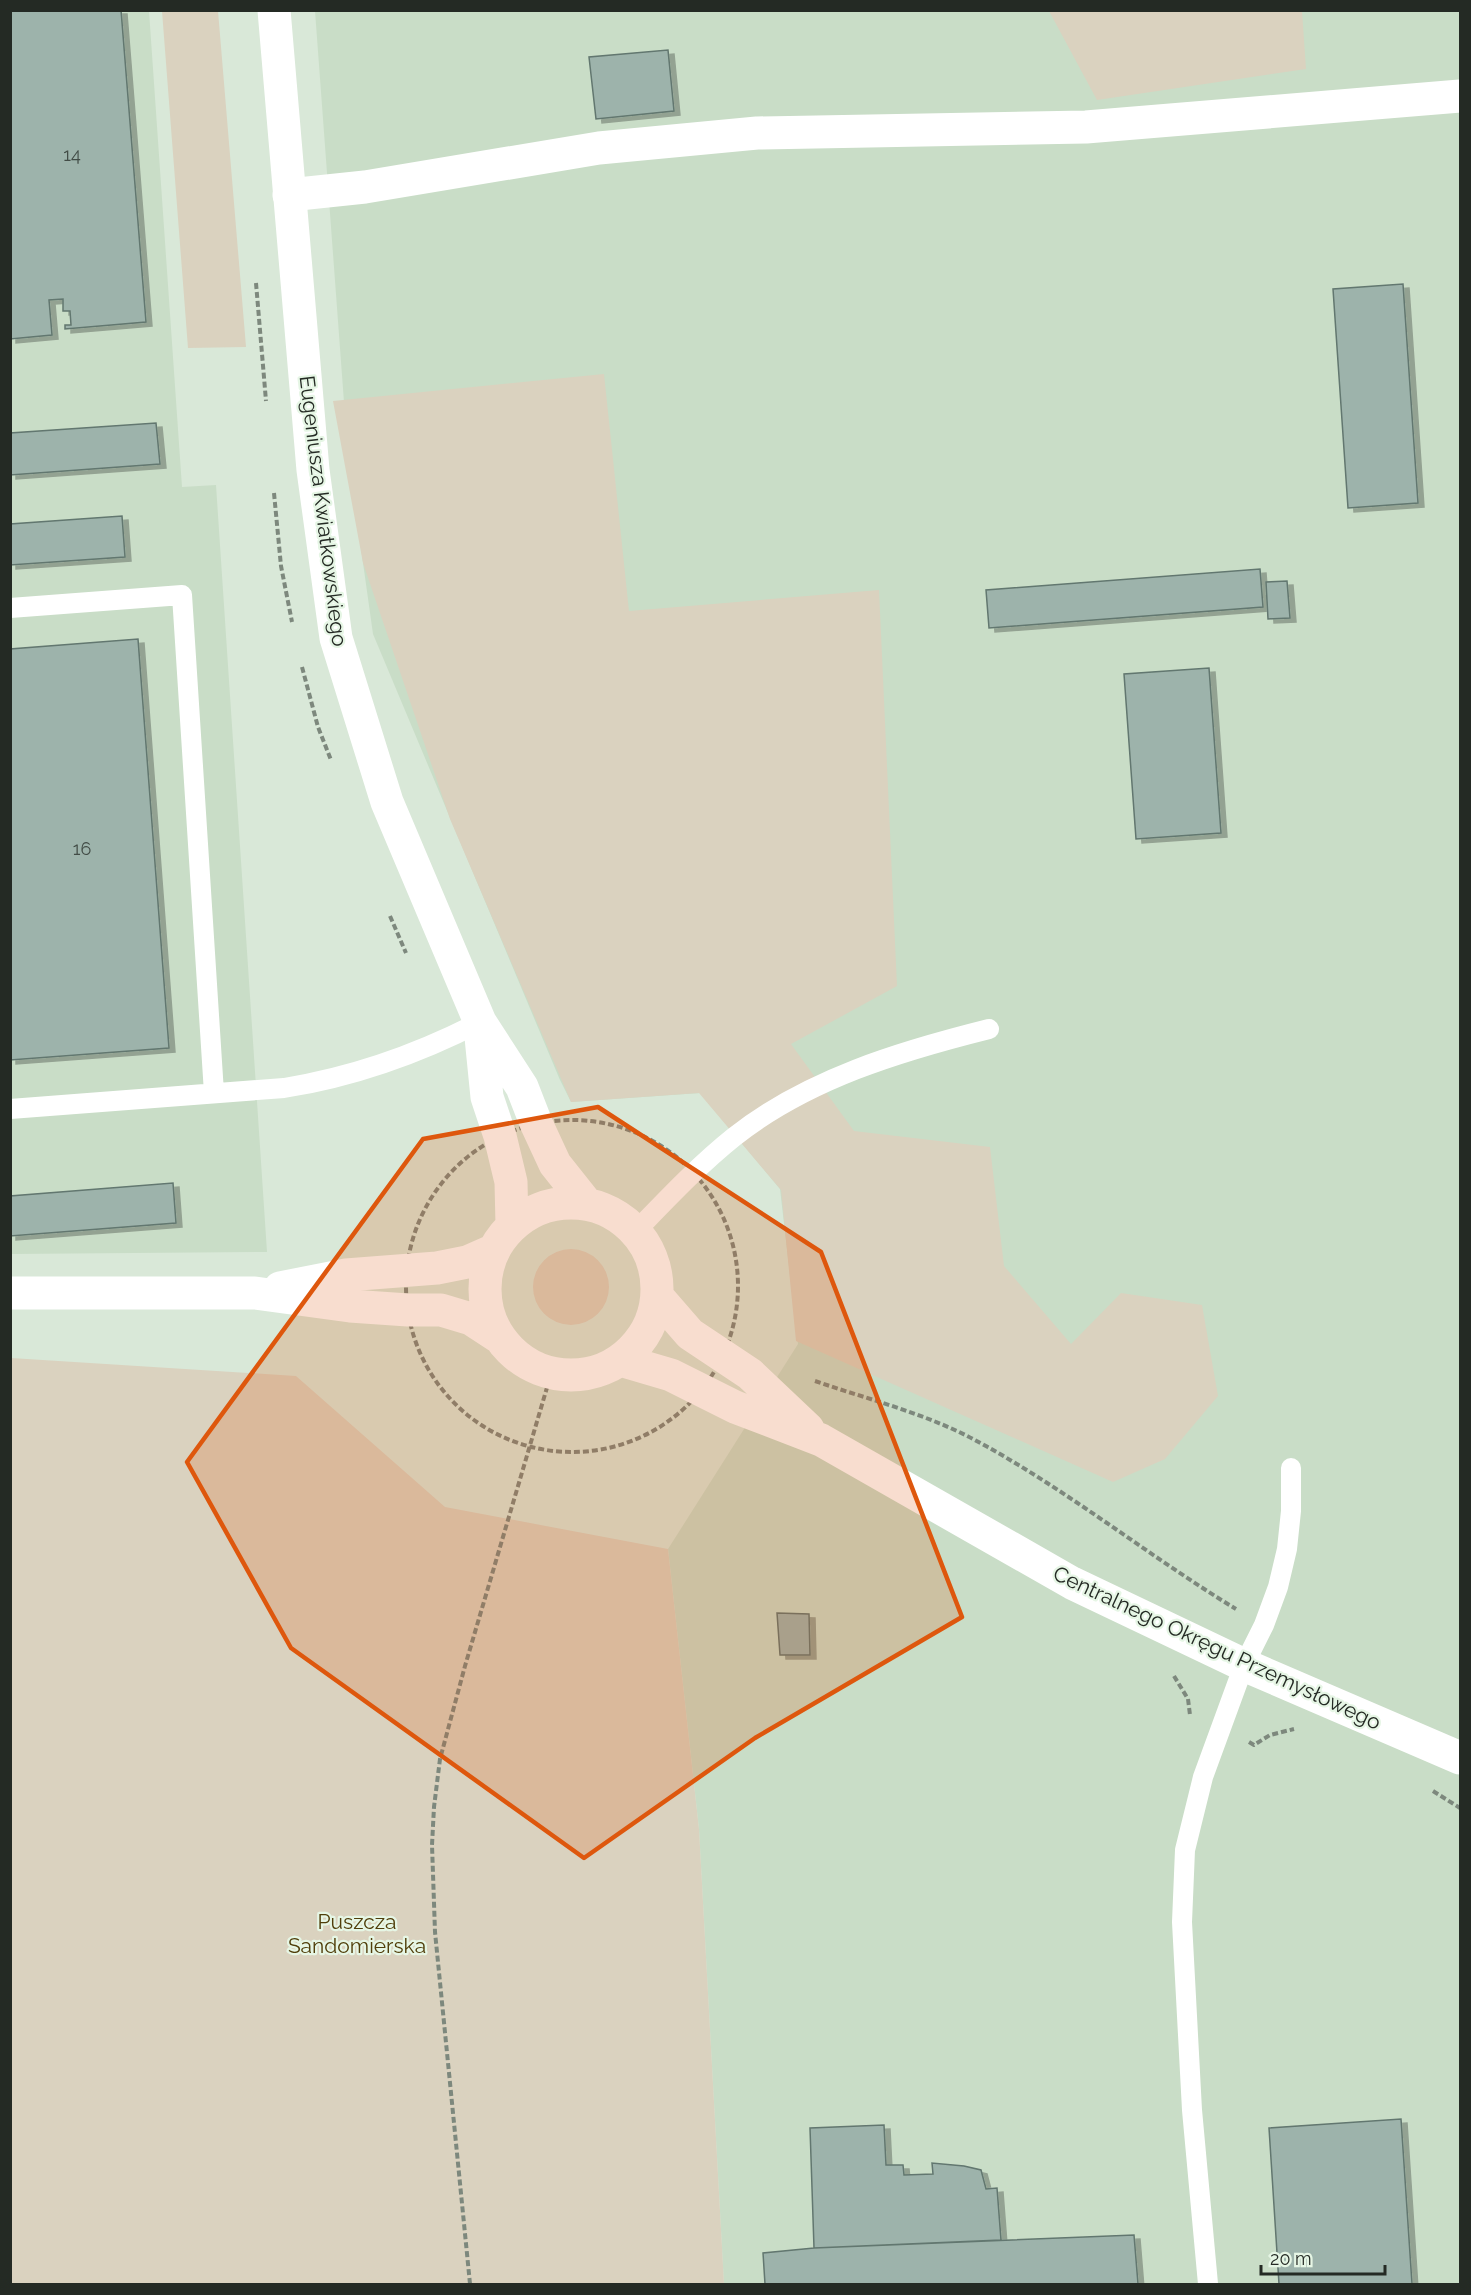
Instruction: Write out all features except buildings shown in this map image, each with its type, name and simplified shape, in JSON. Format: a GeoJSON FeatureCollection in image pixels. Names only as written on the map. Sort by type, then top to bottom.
{"type":"FeatureCollection","features":[{"type":"Feature","properties":{"kind":"street","name":"Eugeniusza Kwiatkowskiego"},"geometry":{"type":"LineString","coordinates":[[274,10],[313,470],[336,638],[387,802],[480,1022],[522,1087],[555,1164],[586,1203]]}},
{"type":"Feature","properties":{"kind":"street"},"geometry":{"type":"LineString","coordinates":[[289,195],[365,187],[599,148],[757,134],[1086,127],[1461,96]]}},
{"type":"Feature","properties":{"kind":"street","name":"Eugeniusza Kwiatkowskiego"},"geometry":{"type":"LineString","coordinates":[[480,1022],[487,1097],[500,1136],[511,1182],[512,1225]]}},
{"type":"Feature","properties":{"kind":"street"},"geometry":{"type":"LineString","coordinates":[[559,1202],[586,1203],[613,1213],[636,1231],[649,1250],[656,1273],[657,1296],[651,1321],[638,1342],[620,1360],[599,1371],[575,1376],[551,1374],[530,1366],[512,1353],[498,1336],[486,1309],[484,1280],[492,1251],[512,1225],[534,1210],[559,1202]]}},
{"type":"Feature","properties":{"kind":"street"},"geometry":{"type":"LineString","coordinates":[[255,1293],[346,1275],[437,1268],[467,1262],[492,1251]]}},
{"type":"Feature","properties":{"kind":"street"},"geometry":{"type":"LineString","coordinates":[[10,1293],[255,1293],[350,1306],[441,1310],[471,1319],[498,1336]]}},
{"type":"Feature","properties":{"kind":"street","name":"Centralnego Okręgu Przemysłowego"},"geometry":{"type":"LineString","coordinates":[[657,1296],[690,1334],[731,1344],[750,1374],[821,1440]]}},
{"type":"Feature","properties":{"kind":"street","name":"Centralnego Okręgu Przemysłowego"},"geometry":{"type":"LineString","coordinates":[[620,1360],[671,1375],[735,1407],[821,1440],[1072,1584],[1244,1665],[1461,1758]]}},
{"type":"Feature","properties":{"kind":"lane"},"geometry":{"type":"LineString","coordinates":[[10,608],[182,596],[214,1093]]}},
{"type":"Feature","properties":{"kind":"lane"},"geometry":{"type":"LineString","coordinates":[[10,1109],[284,1088],[323,1082],[379,1065],[444,1041],[480,1022]]}},
{"type":"Feature","properties":{"kind":"lane"},"geometry":{"type":"LineString","coordinates":[[636,1231],[694,1172],[736,1136],[773,1111],[836,1078],[921,1046],[989,1029]]}},
{"type":"Feature","properties":{"kind":"lane"},"geometry":{"type":"LineString","coordinates":[[1209,2284],[1191,2098],[1182,1922],[1185,1850],[1203,1777],[1244,1665],[1264,1625],[1278,1587],[1287,1549],[1291,1511],[1291,1468]]}},
{"type":"Feature","properties":{"kind":"path"},"geometry":{"type":"LineString","coordinates":[[555,1120],[593,1120],[630,1130],[665,1147],[694,1172],[720,1207],[734,1248],[739,1292],[731,1344],[702,1390],[686,1407],[653,1431],[614,1447],[572,1452],[531,1447],[492,1431],[457,1406],[431,1373],[413,1334],[408,1310],[407,1269],[420,1220],[434,1194],[453,1170],[468,1157],[500,1136],[536,1124],[555,1120]]}},
{"type":"Feature","properties":{"kind":"path"},"geometry":{"type":"LineString","coordinates":[[471,2284],[435,1932],[432,1845],[434,1807],[440,1759],[465,1666],[551,1374]]}},
{"type":"Feature","properties":{"kind":"path"},"geometry":{"type":"LineString","coordinates":[[812,1380],[936,1422],[973,1439],[1083,1506],[1194,1583],[1264,1625]]}},
{"type":"Feature","properties":{"kind":"highlighted area"},"geometry":{"type":"Polygon","coordinates":[[[598,1107],[821,1252],[962,1617],[755,1738],[584,1858],[291,1648],[187,1462],[423,1139],[598,1107]]]}},
{"type":"Feature","properties":{"kind":"shaded area"},"geometry":{"type":"Polygon","coordinates":[[[10,11],[149,11],[182,487],[216,485],[267,1252],[11,1254],[10,11]]]}},
{"type":"Feature","properties":{"kind":"shaded area"},"geometry":{"type":"Polygon","coordinates":[[[315,11],[1460,11],[1460,2284],[724,2284],[699,1829],[668,1549],[798,1344],[780,1189],[700,1093],[571,1102],[373,634],[348,456],[315,11]]]}},
{"type":"Feature","properties":{"kind":"green space"},"geometry":{"type":"Polygon","coordinates":[[[162,11],[218,11],[246,347],[188,348],[162,11]]]}},
{"type":"Feature","properties":{"kind":"green space"},"geometry":{"type":"Polygon","coordinates":[[[1049,11],[1302,11],[1306,69],[1097,100],[1049,11]]]}},
{"type":"Feature","properties":{"kind":"green space"},"geometry":{"type":"Polygon","coordinates":[[[604,374],[629,611],[879,590],[897,986],[791,1044],[854,1131],[990,1147],[1004,1266],[1071,1344],[1121,1293],[1202,1305],[1218,1396],[1165,1459],[1113,1482],[796,1341],[781,1190],[699,1093],[571,1102],[450,819],[363,563],[333,401],[604,374]]]}},
{"type":"Feature","properties":{"kind":"green space"},"geometry":{"type":"Polygon","coordinates":[[[571,1249],[585,1252],[598,1260],[606,1273],[609,1287],[606,1301],[598,1314],[585,1322],[571,1325],[557,1322],[544,1314],[536,1301],[533,1287],[536,1273],[544,1260],[557,1252],[571,1249]]]}},
{"type":"Feature","properties":{"kind":"green space","name":"Puszcza Sandomierska"},"geometry":{"type":"Polygon","coordinates":[[[11,1358],[296,1376],[445,1507],[668,1549],[699,1829],[724,2284],[11,2284],[11,1358]]]}}]}
